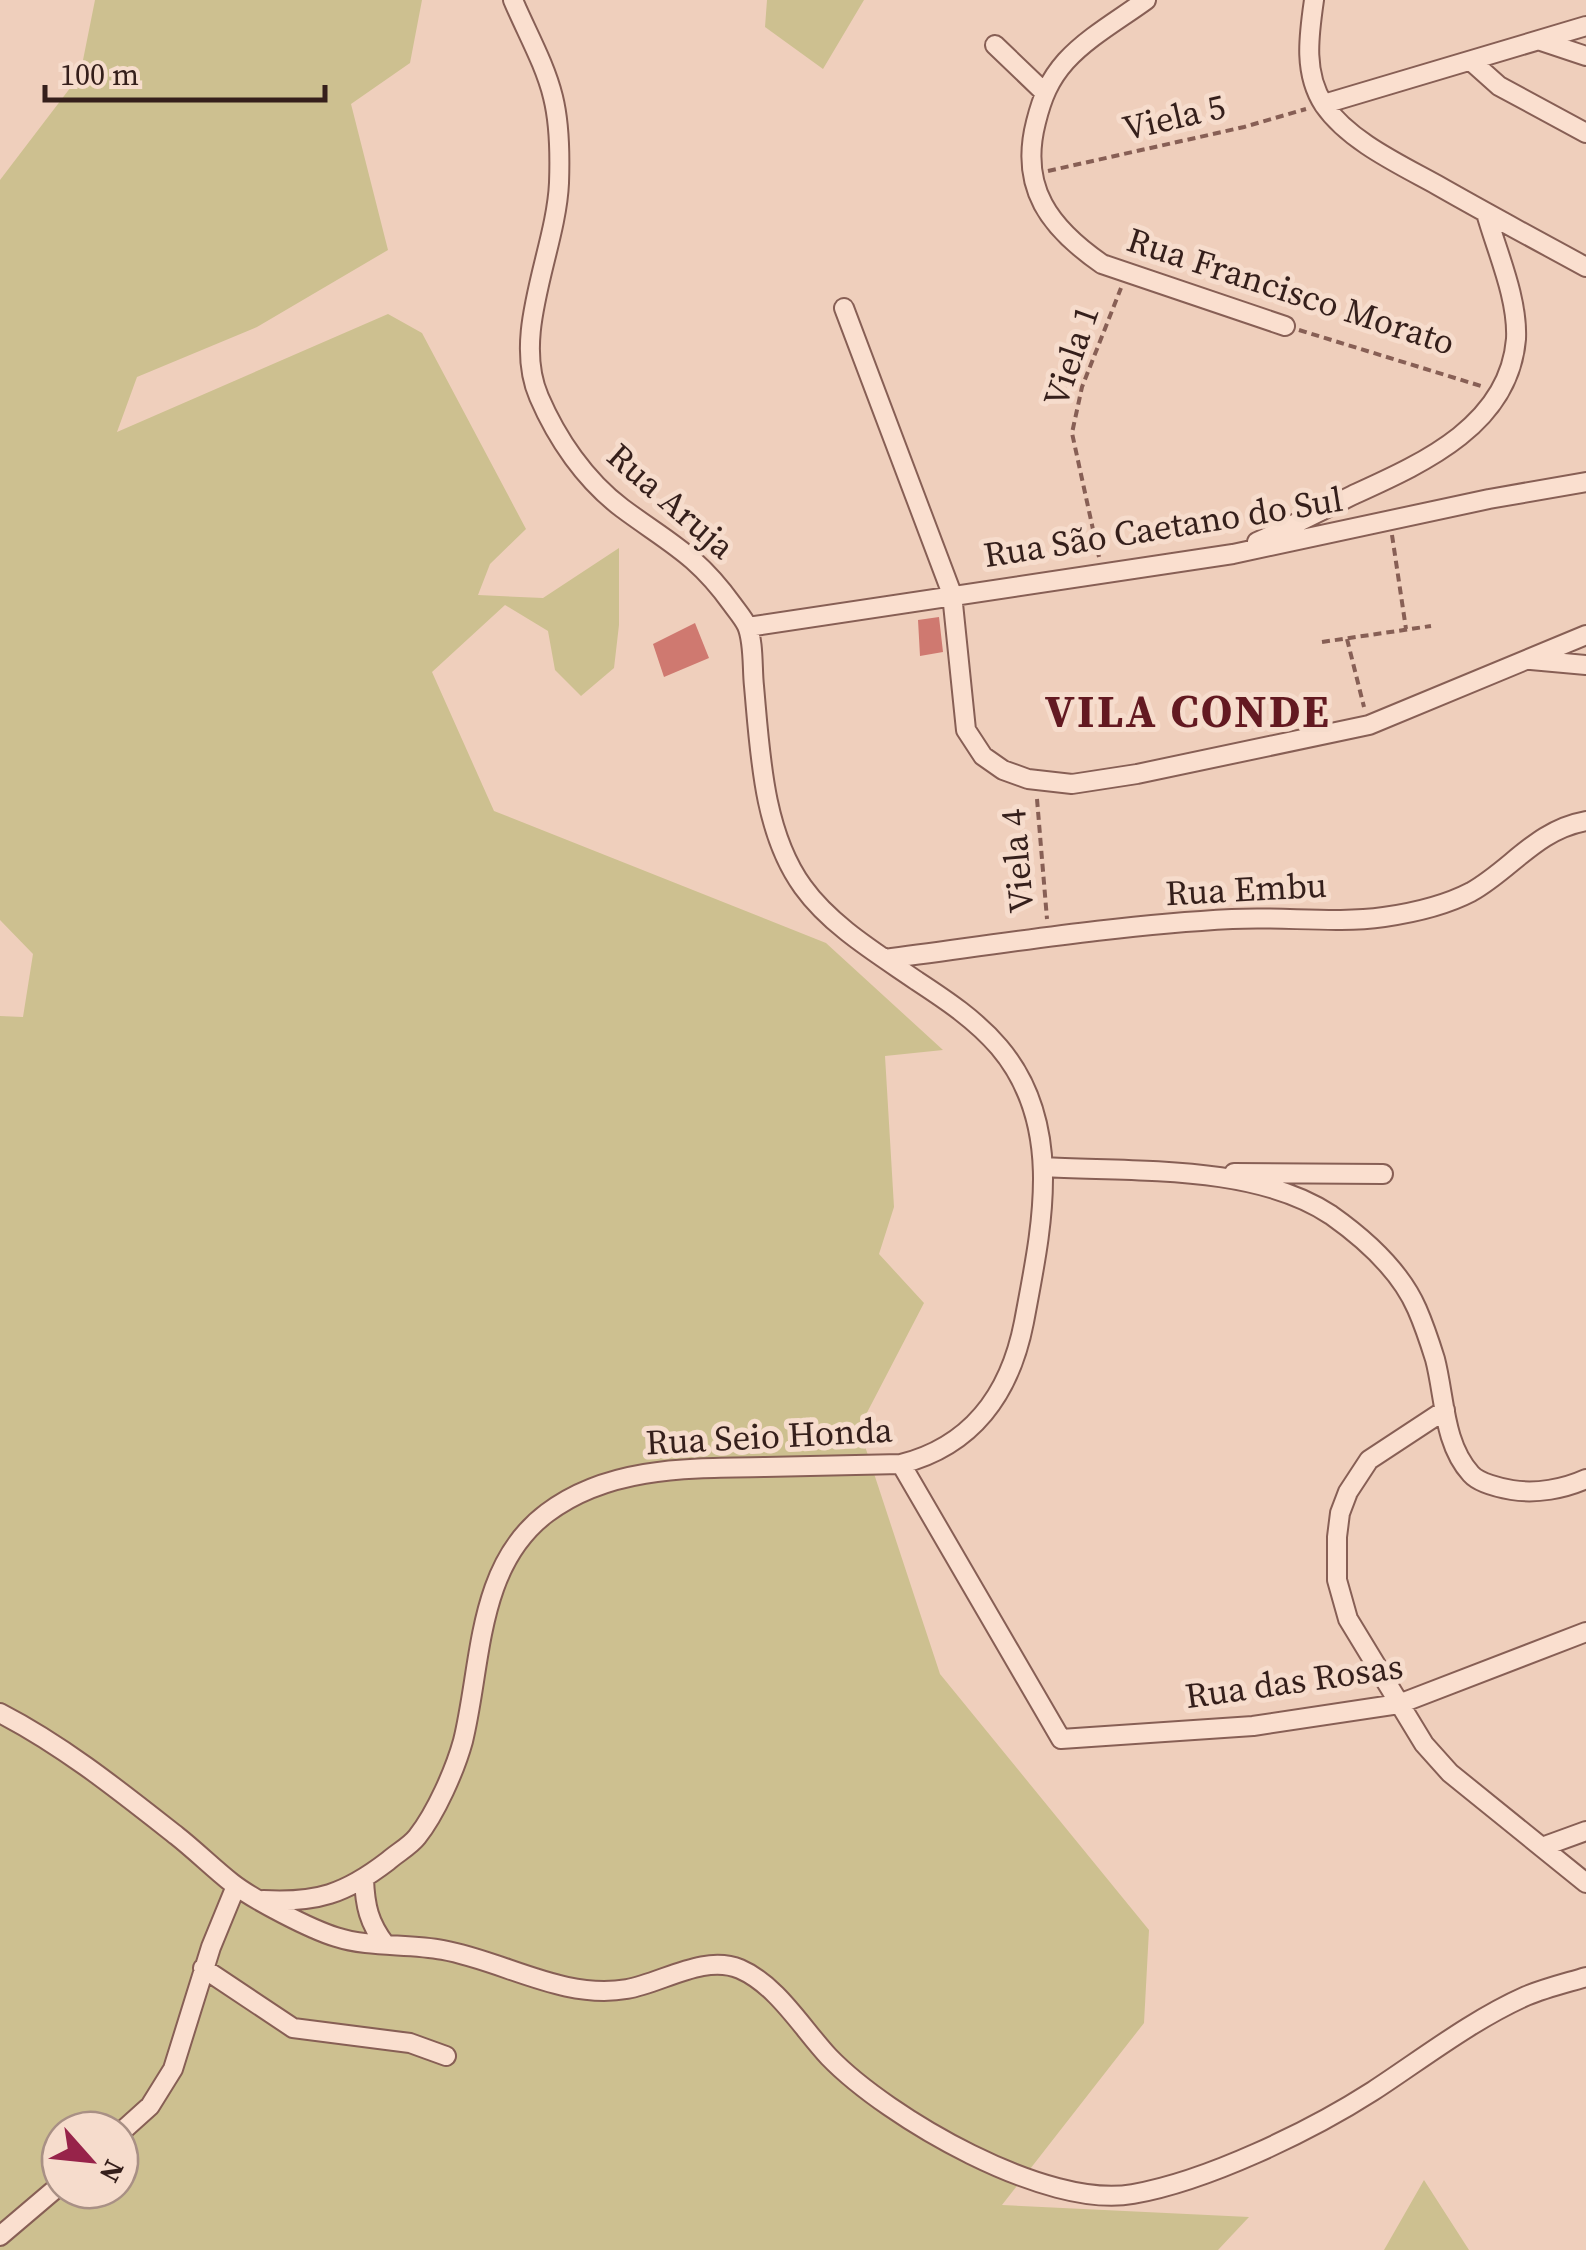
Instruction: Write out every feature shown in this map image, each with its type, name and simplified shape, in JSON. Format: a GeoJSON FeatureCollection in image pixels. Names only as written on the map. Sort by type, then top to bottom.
{"type":"FeatureCollection","features":[{"type":"Feature","properties":{"kind":"street","name":"Rua Aruja"},"geometry":{"type":"LineString","coordinates":[[513,0],[552,94],[559,135],[558,189],[530,334],[536,392],[555,431],[590,480],[710,574],[748,627]]}},
{"type":"Feature","properties":{"kind":"street","name":"Rua Francisco Morato"},"geometry":{"type":"LineString","coordinates":[[1146,0],[1068,59],[1044,92],[1028,151],[1037,190],[1053,222],[1076,246],[1102,264],[1285,326]]}},
{"type":"Feature","properties":{"kind":"street"},"geometry":{"type":"LineString","coordinates":[[1314,0],[1310,72],[1324,104],[1348,130],[1402,166],[1586,267]]}},
{"type":"Feature","properties":{"kind":"street"},"geometry":{"type":"LineString","coordinates":[[1324,104],[1586,26]]}},
{"type":"Feature","properties":{"kind":"street"},"geometry":{"type":"LineString","coordinates":[[1540,40],[1586,56]]}},
{"type":"Feature","properties":{"kind":"street"},"geometry":{"type":"LineString","coordinates":[[996,45],[1044,92]]}},
{"type":"Feature","properties":{"kind":"street"},"geometry":{"type":"LineString","coordinates":[[1470,61],[1499,86],[1586,133]]}},
{"type":"Feature","properties":{"kind":"street"},"geometry":{"type":"LineString","coordinates":[[1233,554],[1431,459],[1475,424],[1499,392],[1516,337],[1512,304],[1486,213]]}},
{"type":"Feature","properties":{"kind":"street"},"geometry":{"type":"LineString","coordinates":[[844,308],[952,594],[966,730],[982,756],[1003,770],[1035,780],[1072,784],[1137,774],[1369,724],[1586,636]]}},
{"type":"Feature","properties":{"kind":"street","name":"Rua São Caetano do Sul"},"geometry":{"type":"LineString","coordinates":[[748,627],[1233,554],[1586,482]]}},
{"type":"Feature","properties":{"kind":"street"},"geometry":{"type":"LineString","coordinates":[[748,627],[759,745],[786,860],[804,889],[827,914],[885,959]]}},
{"type":"Feature","properties":{"kind":"street"},"geometry":{"type":"LineString","coordinates":[[1525,660],[1586,665]]}},
{"type":"Feature","properties":{"kind":"street","name":"Rua Embu"},"geometry":{"type":"LineString","coordinates":[[885,959],[1234,918],[1382,917],[1442,904],[1472,892],[1527,847],[1586,821]]}},
{"type":"Feature","properties":{"kind":"street","name":"Rua Seio Honda"},"geometry":{"type":"LineString","coordinates":[[263,1900],[314,1900],[355,1886],[416,1838],[450,1778],[462,1745],[489,1606],[501,1568],[514,1546],[547,1513],[593,1488],[630,1476],[668,1470],[901,1464],[954,1445],[987,1412],[1021,1337],[1042,1226],[1039,1125],[1020,1078],[998,1046],[957,1008],[885,959]]}},
{"type":"Feature","properties":{"kind":"street"},"geometry":{"type":"LineString","coordinates":[[1043,1167],[1186,1175],[1383,1174]]}},
{"type":"Feature","properties":{"kind":"street"},"geometry":{"type":"LineString","coordinates":[[1214,1173],[1294,1195],[1329,1214],[1372,1247],[1396,1274],[1416,1306],[1435,1359],[1452,1444],[1472,1476],[1500,1488],[1529,1493],[1586,1479]]}},
{"type":"Feature","properties":{"kind":"street"},"geometry":{"type":"LineString","coordinates":[[1445,1410],[1369,1460],[1348,1492],[1340,1513],[1337,1580],[1348,1619],[1424,1744],[1450,1773],[1586,1883]]}},
{"type":"Feature","properties":{"kind":"street","name":"Rua das Rosas"},"geometry":{"type":"LineString","coordinates":[[901,1464],[1061,1739],[1253,1726],[1400,1704],[1586,1632]]}},
{"type":"Feature","properties":{"kind":"street"},"geometry":{"type":"LineString","coordinates":[[0,1712],[68,1752],[236,1886],[340,1938],[442,1950],[564,1987],[595,1991],[648,1984],[710,1964],[735,1967],[764,1984],[831,2059],[862,2087],[916,2124],[1035,2182],[1068,2193],[1133,2194],[1189,2178],[1249,2154],[1333,2116],[1526,1996],[1586,1976]]}},
{"type":"Feature","properties":{"kind":"street"},"geometry":{"type":"LineString","coordinates":[[1542,1848],[1586,1831]]}},
{"type":"Feature","properties":{"kind":"street"},"geometry":{"type":"LineString","coordinates":[[364,1879],[367,1912],[385,1944]]}},
{"type":"Feature","properties":{"kind":"street"},"geometry":{"type":"LineString","coordinates":[[140,2115],[164,2088],[174,2069],[203,1968],[236,1886]]}},
{"type":"Feature","properties":{"kind":"street"},"geometry":{"type":"LineString","coordinates":[[203,1968],[293,2028],[410,2043],[446,2056]]}},
{"type":"Feature","properties":{"kind":"street"},"geometry":{"type":"LineString","coordinates":[[0,2236],[40,2202]]}},
{"type":"Feature","properties":{"kind":"path","name":"Viela 5"},"geometry":{"type":"LineString","coordinates":[[1033,174],[1244,127],[1324,104]]}},
{"type":"Feature","properties":{"kind":"path","name":"Viela 1"},"geometry":{"type":"LineString","coordinates":[[1102,572],[1072,433],[1092,358],[1127,274]]}},
{"type":"Feature","properties":{"kind":"path","name":"Rua Francisco Morato"},"geometry":{"type":"LineString","coordinates":[[1285,326],[1499,392]]}},
{"type":"Feature","properties":{"kind":"path"},"geometry":{"type":"LineString","coordinates":[[1390,521],[1406,629]]}},
{"type":"Feature","properties":{"kind":"path"},"geometry":{"type":"LineString","coordinates":[[1322,642],[1431,626]]}},
{"type":"Feature","properties":{"kind":"path"},"geometry":{"type":"LineString","coordinates":[[1347,638],[1369,724]]}},
{"type":"Feature","properties":{"kind":"path","name":"Viela 4"},"geometry":{"type":"LineString","coordinates":[[1035,780],[1049,938]]}},
{"type":"Feature","properties":{"kind":"shaded area"},"geometry":{"type":"Polygon","coordinates":[[[95,0],[422,0],[410,63],[351,104],[388,250],[257,327],[137,377],[117,432],[388,314],[422,333],[526,529],[490,564],[478,595],[543,598],[619,548],[619,625],[614,668],[581,696],[555,670],[548,631],[505,605],[432,672],[494,811],[826,943],[943,1050],[885,1056],[894,1207],[879,1254],[924,1303],[859,1428],[940,1674],[1149,1930],[1144,2023],[1002,2205],[1249,2217],[1218,2250],[0,2250],[0,1016],[23,1017],[33,954],[0,920],[0,180],[80,75],[95,0]]]}},
{"type":"Feature","properties":{"kind":"shaded area"},"geometry":{"type":"Polygon","coordinates":[[[767,0],[864,0],[823,69],[765,27],[767,0]]]}},
{"type":"Feature","properties":{"kind":"shaded area"},"geometry":{"type":"Polygon","coordinates":[[[1424,2180],[1469,2250],[1384,2250],[1424,2180]]]}},
{"type":"Feature","properties":{"kind":"building"},"geometry":{"type":"Polygon","coordinates":[[[939,617],[943,652],[920,656],[918,620],[939,617]]]}},
{"type":"Feature","properties":{"kind":"building"},"geometry":{"type":"Polygon","coordinates":[[[695,623],[709,658],[664,677],[653,644],[695,623]]]}},
{"type":"Feature","properties":{"kind":"district","name":"VILA CONDE"},"geometry":{"type":"Point","coordinates":[1188,711]}}]}
